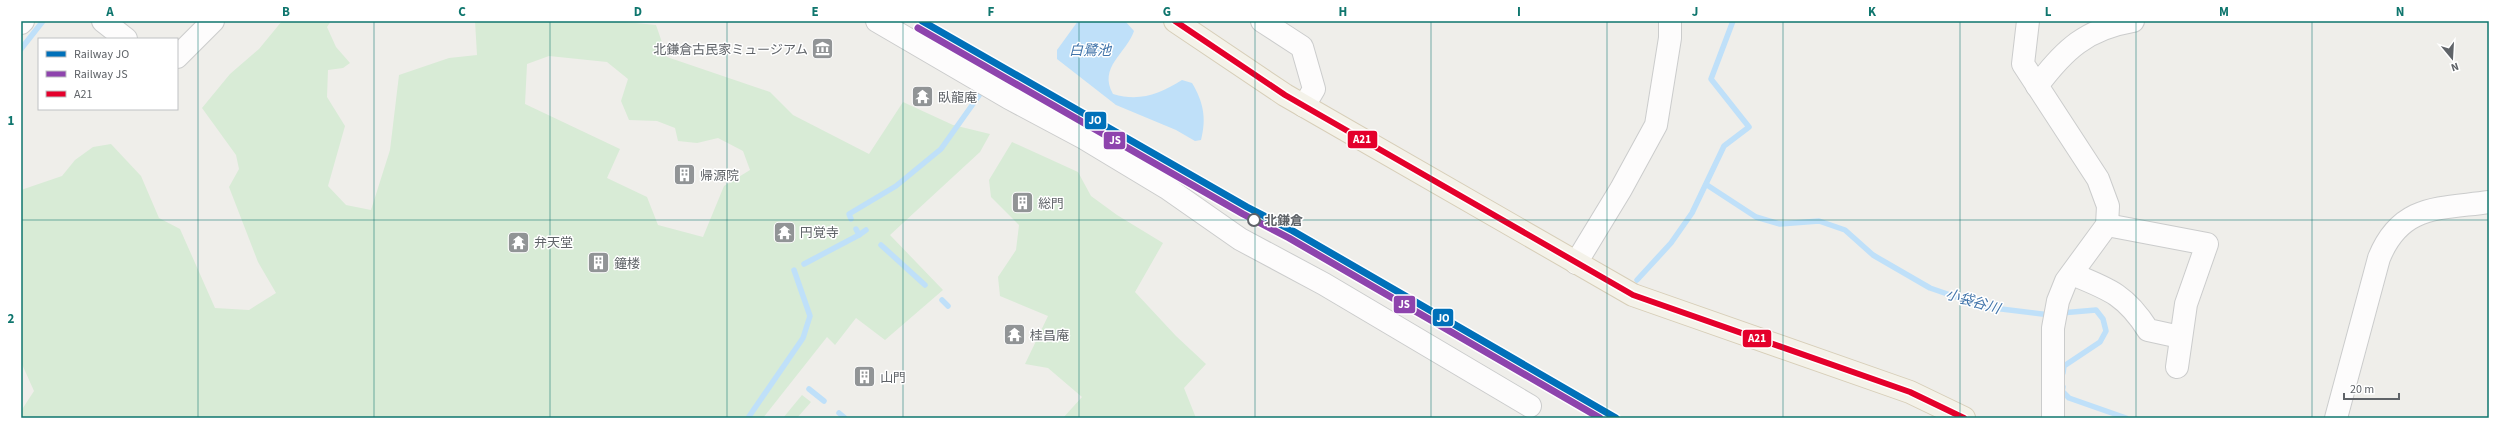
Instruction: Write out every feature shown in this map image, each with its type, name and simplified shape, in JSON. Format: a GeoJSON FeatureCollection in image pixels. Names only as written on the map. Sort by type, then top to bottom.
{"type":"FeatureCollection","features":[{"type":"Feature","properties":{"kind":"main road"},"geometry":{"type":"LineString","coordinates":[[1175,21],[1304,106],[1633,296],[1910,392],[1964,418]]}},
{"type":"Feature","properties":{"kind":"street"},"geometry":{"type":"LineString","coordinates":[[103,21],[125,38]]}},
{"type":"Feature","properties":{"kind":"street"},"geometry":{"type":"LineString","coordinates":[[178,57],[213,21]]}},
{"type":"Feature","properties":{"kind":"street"},"geometry":{"type":"LineString","coordinates":[[877,21],[1008,98],[1084,138],[1167,188],[1240,239],[1324,284],[1530,406]]}},
{"type":"Feature","properties":{"kind":"street"},"geometry":{"type":"LineString","coordinates":[[1262,21],[1302,47],[1314,89],[1304,106]]}},
{"type":"Feature","properties":{"kind":"street"},"geometry":{"type":"LineString","coordinates":[[1576,263],[1621,189],[1656,125],[1670,38],[1670,21]]}},
{"type":"Feature","properties":{"kind":"street"},"geometry":{"type":"LineString","coordinates":[[2028,21],[2023,64],[2098,179],[2108,206],[2107,225],[2066,281],[2058,301],[2054,328],[2053,418]]}},
{"type":"Feature","properties":{"kind":"street"},"geometry":{"type":"LineString","coordinates":[[2037,86],[2057,60],[2085,36],[2132,21]]}},
{"type":"Feature","properties":{"kind":"street"},"geometry":{"type":"LineString","coordinates":[[2336,418],[2379,258],[2385,242],[2395,228],[2416,214],[2489,202]]}},
{"type":"Feature","properties":{"kind":"street"},"geometry":{"type":"LineString","coordinates":[[2107,225],[2207,244],[2186,304],[2180,337],[2177,368]]}},
{"type":"Feature","properties":{"kind":"street"},"geometry":{"type":"LineString","coordinates":[[2072,274],[2122,297],[2138,314],[2148,330],[2180,337]]}},
{"type":"Feature","properties":{"kind":"green space"},"geometry":{"type":"Polygon","coordinates":[[[282,21],[331,21],[327,27],[336,47],[350,63],[343,68],[328,70],[327,97],[345,126],[328,186],[346,205],[371,210],[390,150],[399,75],[449,58],[477,55],[475,21],[614,21],[656,25],[667,57],[770,92],[793,115],[869,154],[903,102],[953,125],[990,134],[980,152],[890,235],[943,290],[885,340],[856,318],[835,345],[827,337],[763,418],[21,418],[21,411],[34,391],[21,362],[21,190],[62,176],[75,160],[93,147],[111,144],[141,176],[159,218],[180,229],[215,308],[249,310],[276,293],[258,262],[229,187],[239,169],[236,155],[202,108],[230,74],[259,49],[282,21]],[[549,56],[527,64],[525,104],[620,149],[607,178],[647,197],[658,225],[703,237],[724,186],[750,170],[743,151],[718,138],[697,143],[678,141],[675,128],[657,121],[629,120],[621,101],[628,79],[607,62],[549,56]]]}},
{"type":"Feature","properties":{"kind":"green space"},"geometry":{"type":"Polygon","coordinates":[[[1012,142],[1078,172],[1091,196],[1117,215],[1163,243],[1135,292],[1176,336],[1206,364],[1184,388],[1196,418],[1063,418],[1082,397],[1048,368],[1025,364],[1048,316],[1000,296],[998,277],[1016,250],[1019,225],[991,197],[989,180],[1012,142]]]}},
{"type":"Feature","properties":{"kind":"green space"},"geometry":{"type":"Polygon","coordinates":[[[802,395],[811,402],[797,418],[783,418],[802,395]]]}},
{"type":"Feature","properties":{"kind":"water","name":"白鷺池"},"geometry":{"type":"Polygon","coordinates":[[[1078,21],[1125,21],[1134,31],[1111,68],[1109,84],[1113,94],[1141,97],[1157,93],[1182,80],[1192,83],[1199,96],[1203,110],[1204,124],[1201,140],[1195,141],[1176,130],[1116,105],[1057,59],[1057,50],[1078,21]]]}},
{"type":"Feature","properties":{"kind":"waterway"},"geometry":{"type":"LineString","coordinates":[[21,49],[43,21]]}},
{"type":"Feature","properties":{"kind":"waterway"},"geometry":{"type":"LineString","coordinates":[[1637,280],[1671,243],[1692,213],[1724,146],[1749,127],[1711,79],[1733,21]]}},
{"type":"Feature","properties":{"kind":"waterway"},"geometry":{"type":"LineString","coordinates":[[851,219],[849,214],[896,186],[941,149],[980,94]]}},
{"type":"Feature","properties":{"kind":"waterway","name":"小袋谷川"},"geometry":{"type":"LineString","coordinates":[[1707,185],[1756,217],[1780,224],[1819,221],[1845,230],[1873,255],[1930,288],[1985,307],[2050,315]]}},
{"type":"Feature","properties":{"kind":"waterway"},"geometry":{"type":"LineString","coordinates":[[804,264],[859,235],[856,229]]}},
{"type":"Feature","properties":{"kind":"waterway"},"geometry":{"type":"LineString","coordinates":[[859,235],[866,230]]}},
{"type":"Feature","properties":{"kind":"waterway"},"geometry":{"type":"LineString","coordinates":[[881,245],[925,285]]}},
{"type":"Feature","properties":{"kind":"waterway"},"geometry":{"type":"LineString","coordinates":[[748,418],[803,338],[810,316],[794,270]]}},
{"type":"Feature","properties":{"kind":"waterway"},"geometry":{"type":"LineString","coordinates":[[942,300],[948,306]]}},
{"type":"Feature","properties":{"kind":"waterway","name":"小袋谷川"},"geometry":{"type":"LineString","coordinates":[[2061,313],[2096,310],[2103,319],[2106,331],[2100,342],[2064,366],[2063,373]]}},
{"type":"Feature","properties":{"kind":"waterway","name":"小袋谷川"},"geometry":{"type":"LineString","coordinates":[[2063,387],[2062,391],[2069,398],[2126,418]]}},
{"type":"Feature","properties":{"kind":"waterway"},"geometry":{"type":"LineString","coordinates":[[809,389],[824,401]]}},
{"type":"Feature","properties":{"kind":"waterway"},"geometry":{"type":"LineString","coordinates":[[839,413],[845,418]]}},
{"type":"Feature","properties":{"kind":"rail line","name":"JO"},"geometry":{"type":"LineString","coordinates":[[922,21],[1247,207],[1293,231],[1616,418]]}},
{"type":"Feature","properties":{"kind":"rail line","name":"JS"},"geometry":{"type":"LineString","coordinates":[[918,28],[1243,214],[1289,238],[1600,418]]}},
{"type":"Feature","properties":{"kind":"transit line","name":"A21"},"geometry":{"type":"LineString","coordinates":[[1175,21],[1285,95],[1633,295],[1910,392],[1964,418]]}},
{"type":"Feature","properties":{"kind":"place","name":"北鎌倉古民家ミュージアム"},"geometry":{"type":"Point","coordinates":[823,49]}},
{"type":"Feature","properties":{"kind":"place","name":"臥龍庵"},"geometry":{"type":"Point","coordinates":[923,97]}},
{"type":"Feature","properties":{"kind":"place","name":"帰源院"},"geometry":{"type":"Point","coordinates":[684,175]}},
{"type":"Feature","properties":{"kind":"place","name":"総門"},"geometry":{"type":"Point","coordinates":[1023,203]}},
{"type":"Feature","properties":{"kind":"place","name":"北鎌倉"},"geometry":{"type":"Point","coordinates":[1254,220]}},
{"type":"Feature","properties":{"kind":"place","name":"円覚寺"},"geometry":{"type":"Point","coordinates":[785,232]}},
{"type":"Feature","properties":{"kind":"place","name":"弁天堂"},"geometry":{"type":"Point","coordinates":[518,242]}},
{"type":"Feature","properties":{"kind":"place","name":"鐘楼"},"geometry":{"type":"Point","coordinates":[599,263]}},
{"type":"Feature","properties":{"kind":"place","name":"桂昌庵"},"geometry":{"type":"Point","coordinates":[1014,335]}},
{"type":"Feature","properties":{"kind":"place","name":"山門"},"geometry":{"type":"Point","coordinates":[865,377]}}]}
